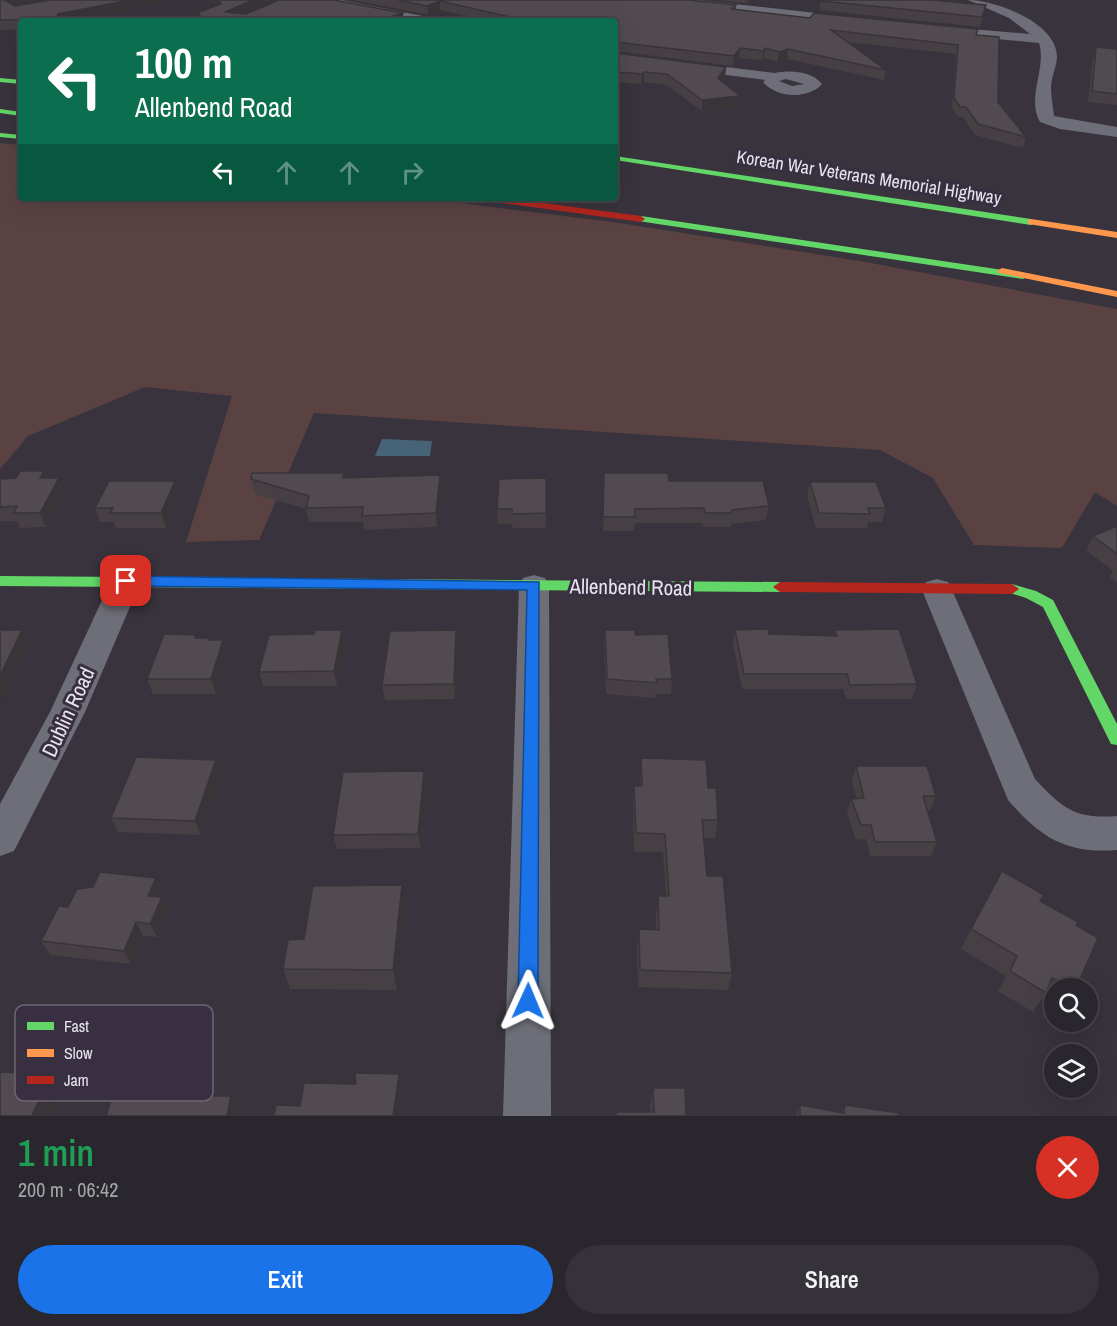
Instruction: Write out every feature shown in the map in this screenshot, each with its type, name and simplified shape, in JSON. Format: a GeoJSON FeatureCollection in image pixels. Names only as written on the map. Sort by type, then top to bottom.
{"type":"FeatureCollection","features":[{"type":"Feature","properties":{"kind":"main road"},"geometry":{"type":"LineString","coordinates":[[0,80],[18,82]]}},
{"type":"Feature","properties":{"kind":"main road"},"geometry":{"type":"LineString","coordinates":[[0,111],[18,114]]}},
{"type":"Feature","properties":{"kind":"main road"},"geometry":{"type":"LineString","coordinates":[[0,135],[18,137]]}},
{"type":"Feature","properties":{"kind":"main road","name":"Korean War Veterans Memorial Highway"},"geometry":{"type":"LineString","coordinates":[[618,158],[1117,235]]}},
{"type":"Feature","properties":{"kind":"main road"},"geometry":{"type":"LineString","coordinates":[[509,201],[753,234],[969,270],[1023,276]]}},
{"type":"Feature","properties":{"kind":"main road"},"geometry":{"type":"LineString","coordinates":[[610,201],[968,263],[1117,294]]}},
{"type":"Feature","properties":{"kind":"main road","name":"Allenbend Road"},"geometry":{"type":"LineString","coordinates":[[0,581],[1015,590],[1031,594],[1048,604],[1117,739]]}},
{"type":"Feature","properties":{"kind":"street"},"geometry":{"type":"LineString","coordinates":[[322,0],[413,18]]}},
{"type":"Feature","properties":{"kind":"street"},"geometry":{"type":"LineString","coordinates":[[662,0],[872,23]]}},
{"type":"Feature","properties":{"kind":"street"},"geometry":{"type":"LineString","coordinates":[[780,13],[788,0]]}},
{"type":"Feature","properties":{"kind":"street"},"geometry":{"type":"LineString","coordinates":[[974,0],[1014,15],[1045,39],[1050,55],[1043,78],[1046,119],[1060,124],[1117,132]]}},
{"type":"Feature","properties":{"kind":"street"},"geometry":{"type":"LineString","coordinates":[[919,28],[1045,39]]}},
{"type":"Feature","properties":{"kind":"street"},"geometry":{"type":"LineString","coordinates":[[618,57],[750,72],[775,77]]}},
{"type":"Feature","properties":{"kind":"street"},"geometry":{"type":"LineString","coordinates":[[1045,106],[1086,111]]}},
{"type":"Feature","properties":{"kind":"street","name":"Dublin Road"},"geometry":{"type":"LineString","coordinates":[[0,839],[38,775],[97,650],[126,581]]}},
{"type":"Feature","properties":{"kind":"street"},"geometry":{"type":"LineString","coordinates":[[527,1116],[534,586]]}},
{"type":"Feature","properties":{"kind":"street"},"geometry":{"type":"LineString","coordinates":[[937,590],[1022,789],[1044,815],[1069,832],[1102,835],[1117,833]]}},
{"type":"Feature","properties":{"kind":"shaded area"},"geometry":{"type":"Polygon","coordinates":[[[0,143],[18,145],[18,201],[445,201],[613,222],[860,261],[1117,309],[1117,506],[1095,492],[1062,548],[974,545],[933,478],[880,450],[314,413],[259,540],[186,542],[232,396],[145,387],[28,436],[0,469],[0,143]]]}},
{"type":"Feature","properties":{"kind":"water"},"geometry":{"type":"Polygon","coordinates":[[[382,439],[432,441],[430,456],[375,456],[382,439]]]}},
{"type":"Feature","properties":{"kind":"building"},"geometry":{"type":"Polygon","coordinates":[[[0,0],[7,0],[15,6],[51,0],[130,0],[58,14],[56,18],[0,20],[0,0]]]}},
{"type":"Feature","properties":{"kind":"building"},"geometry":{"type":"Polygon","coordinates":[[[219,0],[253,0],[225,12],[246,14],[279,0],[334,0],[403,13],[388,18],[200,18],[199,12],[221,4],[219,0]]]}},
{"type":"Feature","properties":{"kind":"building"},"geometry":{"type":"Polygon","coordinates":[[[398,0],[689,0],[736,5],[732,9],[810,18],[814,13],[978,29],[976,35],[999,37],[998,102],[1026,137],[978,124],[966,107],[960,107],[954,98],[958,45],[831,30],[886,70],[788,49],[779,52],[765,48],[763,51],[740,48],[734,56],[618,42],[618,18],[515,18],[440,1],[427,6],[398,0]]]}},
{"type":"Feature","properties":{"kind":"building"},"geometry":{"type":"Polygon","coordinates":[[[821,0],[931,0],[986,5],[982,17],[821,0]]]}},
{"type":"Feature","properties":{"kind":"building"},"geometry":{"type":"Polygon","coordinates":[[[1096,47],[1117,49],[1117,94],[1092,91],[1096,47]]]}},
{"type":"Feature","properties":{"kind":"building"},"geometry":{"type":"Polygon","coordinates":[[[618,53],[726,67],[718,78],[740,96],[702,100],[667,74],[644,72],[642,74],[618,72],[618,53]]]}},
{"type":"Feature","properties":{"kind":"building"},"geometry":{"type":"Polygon","coordinates":[[[20,471],[44,471],[40,478],[59,478],[40,513],[14,513],[17,506],[0,507],[0,479],[16,478],[20,471]]]}},
{"type":"Feature","properties":{"kind":"building"},"geometry":{"type":"Polygon","coordinates":[[[252,473],[344,473],[343,478],[440,475],[436,513],[362,516],[363,507],[306,508],[309,496],[251,479],[252,473]]]}},
{"type":"Feature","properties":{"kind":"building"},"geometry":{"type":"Polygon","coordinates":[[[604,473],[668,473],[669,481],[763,481],[769,506],[732,510],[732,513],[705,513],[704,508],[635,509],[635,517],[603,517],[604,473]]]}},
{"type":"Feature","properties":{"kind":"building"},"geometry":{"type":"Polygon","coordinates":[[[546,478],[546,513],[512,514],[512,509],[497,509],[499,479],[546,478]]]}},
{"type":"Feature","properties":{"kind":"building"},"geometry":{"type":"Polygon","coordinates":[[[109,481],[175,481],[161,513],[110,513],[113,508],[95,508],[109,481]]]}},
{"type":"Feature","properties":{"kind":"building"},"geometry":{"type":"Polygon","coordinates":[[[810,482],[876,482],[886,508],[868,508],[870,514],[819,513],[810,482]]]}},
{"type":"Feature","properties":{"kind":"building"},"geometry":{"type":"Polygon","coordinates":[[[1117,526],[1117,554],[1093,536],[1117,526]]]}},
{"type":"Feature","properties":{"kind":"building"},"geometry":{"type":"Polygon","coordinates":[[[768,629],[769,634],[837,636],[835,630],[899,629],[917,684],[850,685],[847,674],[744,674],[735,630],[768,629]]]}},
{"type":"Feature","properties":{"kind":"building"},"geometry":{"type":"Polygon","coordinates":[[[0,630],[22,630],[0,676],[0,630]]]}},
{"type":"Feature","properties":{"kind":"building"},"geometry":{"type":"Polygon","coordinates":[[[315,630],[342,630],[334,671],[259,672],[269,635],[314,634],[315,630]]]}},
{"type":"Feature","properties":{"kind":"building"},"geometry":{"type":"Polygon","coordinates":[[[456,630],[454,684],[382,685],[390,631],[456,630]]]}},
{"type":"Feature","properties":{"kind":"building"},"geometry":{"type":"Polygon","coordinates":[[[605,630],[635,630],[635,635],[668,634],[672,679],[656,679],[657,683],[607,679],[605,630]]]}},
{"type":"Feature","properties":{"kind":"building"},"geometry":{"type":"Polygon","coordinates":[[[164,634],[196,635],[195,638],[223,640],[211,679],[147,679],[164,634]]]}},
{"type":"Feature","properties":{"kind":"building"},"geometry":{"type":"Polygon","coordinates":[[[136,757],[216,760],[195,821],[111,818],[136,757]]]}},
{"type":"Feature","properties":{"kind":"building"},"geometry":{"type":"Polygon","coordinates":[[[641,758],[706,760],[708,788],[716,788],[718,820],[702,820],[707,876],[723,876],[732,973],[640,970],[639,929],[659,930],[658,896],[669,896],[665,834],[636,833],[634,786],[642,786],[641,758]]]}},
{"type":"Feature","properties":{"kind":"building"},"geometry":{"type":"Polygon","coordinates":[[[856,766],[927,766],[936,796],[923,796],[937,842],[875,842],[871,825],[861,825],[851,799],[864,798],[856,766]]]}},
{"type":"Feature","properties":{"kind":"building"},"geometry":{"type":"Polygon","coordinates":[[[424,771],[418,834],[333,835],[343,772],[424,771]]]}},
{"type":"Feature","properties":{"kind":"building"},"geometry":{"type":"Polygon","coordinates":[[[1002,871],[1044,895],[1040,901],[1078,922],[1076,925],[1098,938],[1080,978],[1044,978],[1044,992],[1010,971],[1017,956],[971,929],[1002,871]]]}},
{"type":"Feature","properties":{"kind":"building"},"geometry":{"type":"Polygon","coordinates":[[[100,872],[156,878],[148,896],[162,897],[150,924],[136,922],[124,951],[41,941],[59,906],[68,907],[77,889],[93,887],[100,872]]]}},
{"type":"Feature","properties":{"kind":"building"},"geometry":{"type":"Polygon","coordinates":[[[402,885],[393,970],[283,969],[288,940],[304,939],[313,886],[402,885]]]}},
{"type":"Feature","properties":{"kind":"building"},"geometry":{"type":"Polygon","coordinates":[[[0,1072],[15,1073],[15,1101],[38,1101],[32,1116],[0,1116],[0,1072]]]}},
{"type":"Feature","properties":{"kind":"building"},"geometry":{"type":"Polygon","coordinates":[[[355,1073],[399,1074],[393,1116],[274,1116],[276,1105],[300,1106],[304,1083],[356,1084],[355,1073]]]}},
{"type":"Feature","properties":{"kind":"building"},"geometry":{"type":"Polygon","coordinates":[[[653,1088],[685,1088],[686,1115],[722,1116],[616,1116],[616,1112],[654,1112],[653,1088]]]}},
{"type":"Feature","properties":{"kind":"building"},"geometry":{"type":"Polygon","coordinates":[[[213,1096],[231,1096],[227,1116],[106,1116],[111,1101],[213,1101],[213,1096]]]}},
{"type":"Feature","properties":{"kind":"building"},"geometry":{"type":"Polygon","coordinates":[[[800,1105],[844,1113],[845,1105],[899,1113],[899,1116],[800,1116],[800,1105]]]}},
{"type":"Feature","properties":{"kind":"traffic: fast"},"geometry":{"type":"LineString","coordinates":[[0,80],[18,82]]}},
{"type":"Feature","properties":{"kind":"traffic: fast"},"geometry":{"type":"LineString","coordinates":[[0,111],[18,114]]}},
{"type":"Feature","properties":{"kind":"traffic: fast"},"geometry":{"type":"LineString","coordinates":[[0,135],[18,137]]}},
{"type":"Feature","properties":{"kind":"traffic: fast"},"geometry":{"type":"LineString","coordinates":[[618,158],[1031,222]]}},
{"type":"Feature","properties":{"kind":"traffic: fast"},"geometry":{"type":"LineString","coordinates":[[641,219],[1023,276]]}},
{"type":"Feature","properties":{"kind":"traffic: fast"},"geometry":{"type":"LineString","coordinates":[[0,581],[780,587]]}},
{"type":"Feature","properties":{"kind":"traffic: fast"},"geometry":{"type":"LineString","coordinates":[[1012,589],[1031,594],[1048,604],[1117,739]]}},
{"type":"Feature","properties":{"kind":"traffic: slow"},"geometry":{"type":"LineString","coordinates":[[1031,222],[1117,235]]}},
{"type":"Feature","properties":{"kind":"traffic: slow"},"geometry":{"type":"LineString","coordinates":[[1002,271],[1117,294]]}},
{"type":"Feature","properties":{"kind":"traffic: jam"},"geometry":{"type":"LineString","coordinates":[[509,201],[641,219]]}},
{"type":"Feature","properties":{"kind":"traffic: jam"},"geometry":{"type":"LineString","coordinates":[[780,587],[1012,589]]}},
{"type":"Feature","properties":{"kind":"route"},"geometry":{"type":"LineString","coordinates":[[126,581],[534,586],[528,1001]]}}]}
